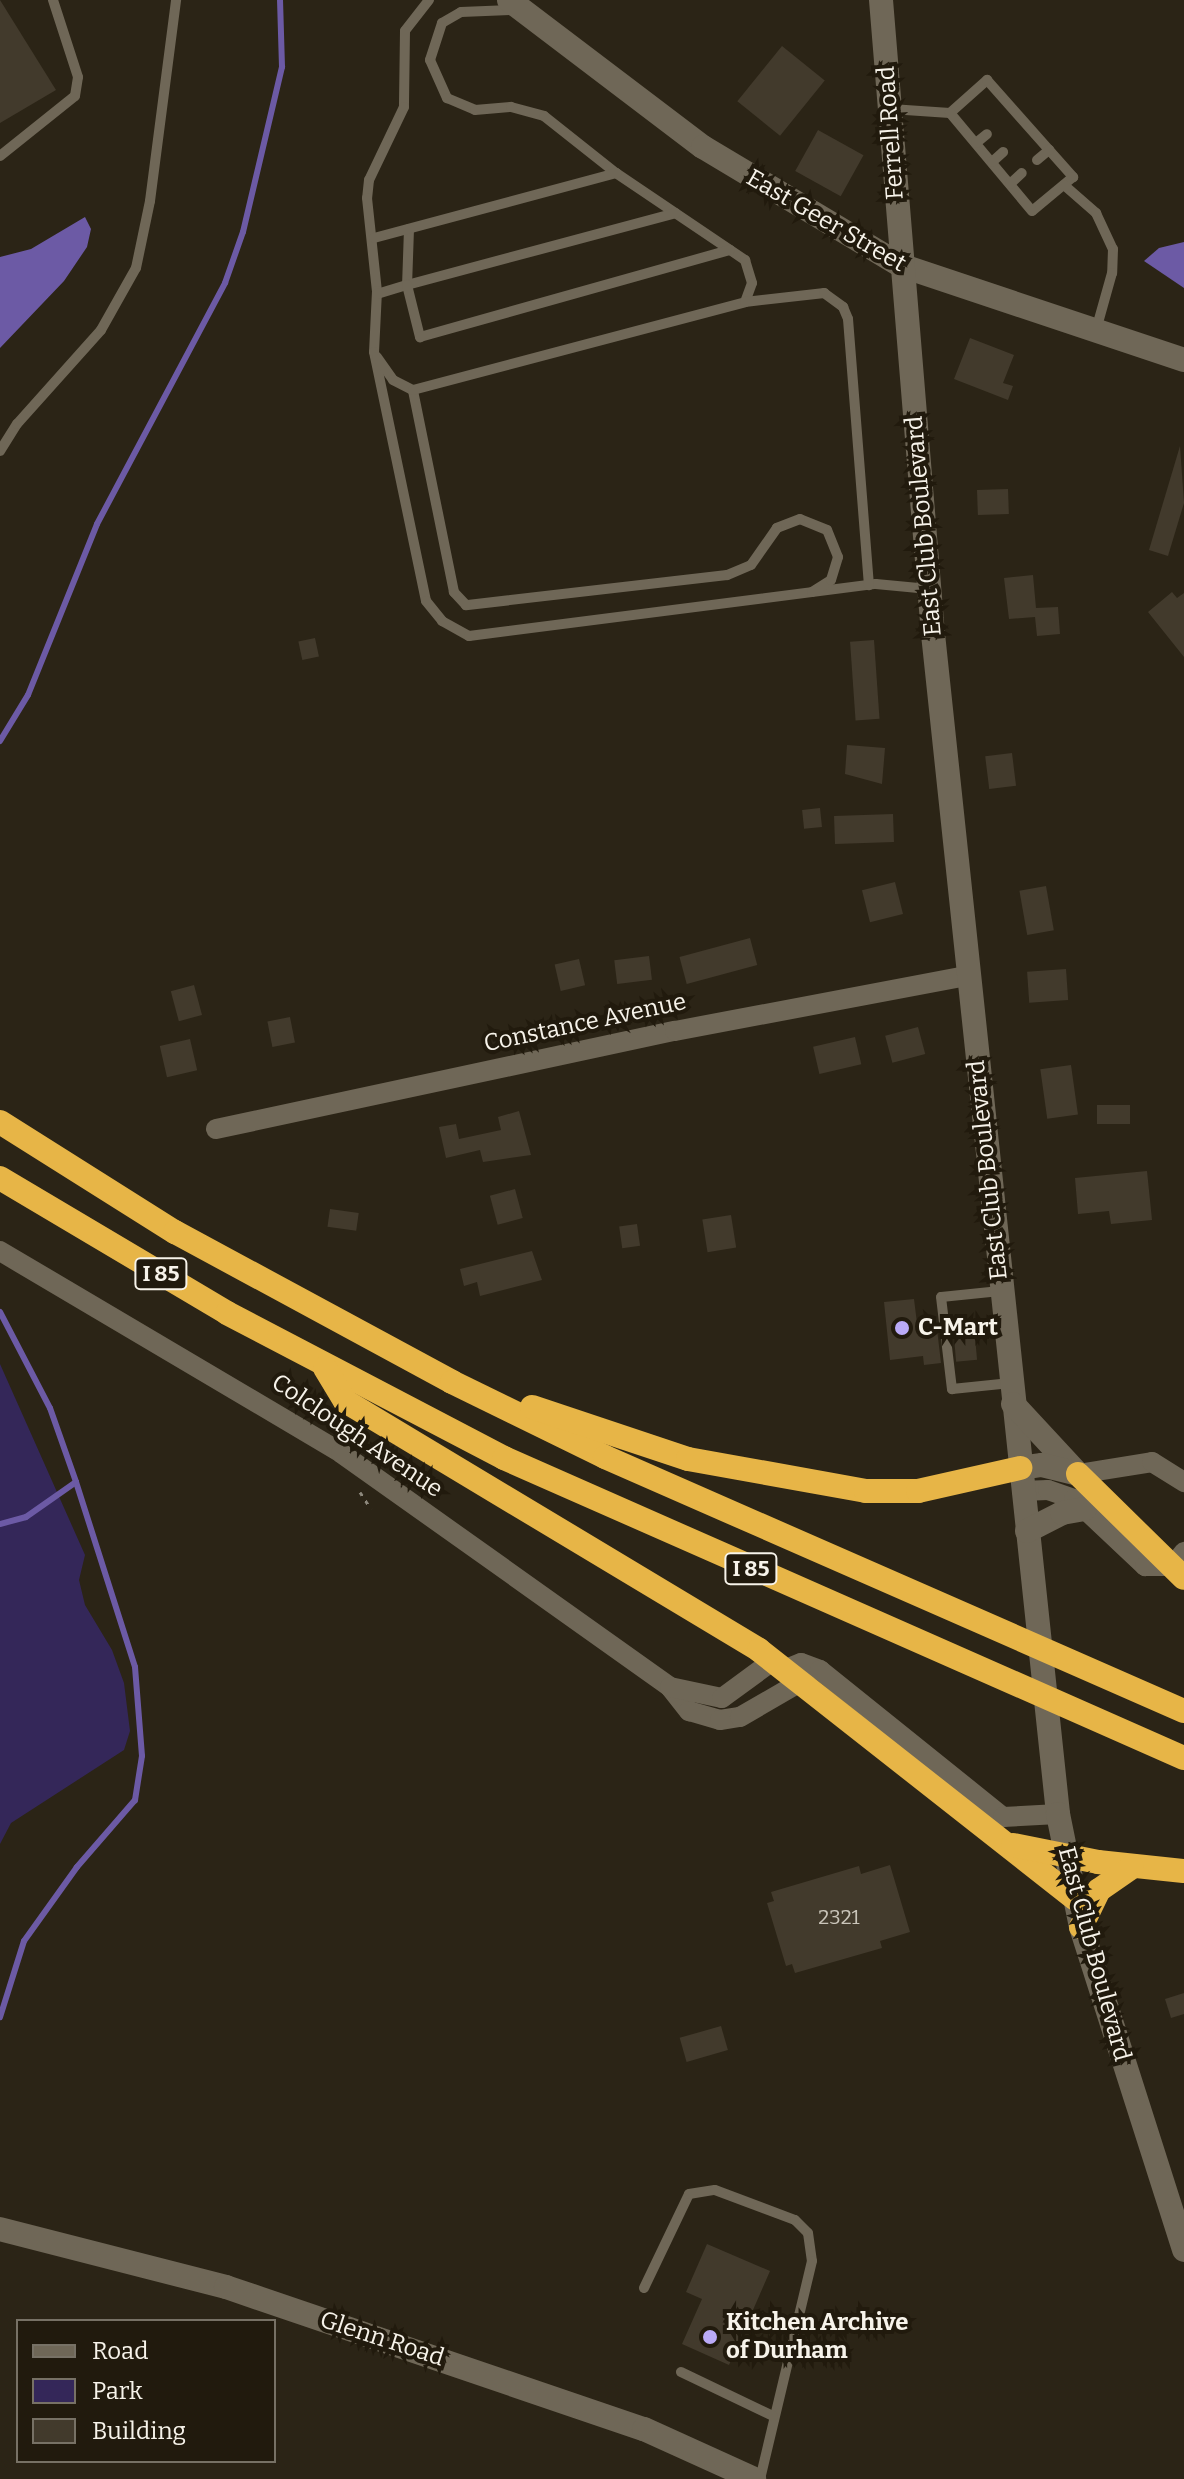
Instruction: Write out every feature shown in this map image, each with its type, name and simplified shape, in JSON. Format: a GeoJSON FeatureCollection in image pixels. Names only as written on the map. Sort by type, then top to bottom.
{"type":"FeatureCollection","features":[{"type":"Feature","properties":{"kind":"highway","name":"I 85"},"geometry":{"type":"LineString","coordinates":[[0,1122],[250,1274],[452,1382],[633,1469],[1184,1711]]}},
{"type":"Feature","properties":{"kind":"highway","name":"I 85"},"geometry":{"type":"LineString","coordinates":[[0,1178],[324,1366],[587,1497],[1184,1758]]}},
{"type":"Feature","properties":{"kind":"highway"},"geometry":{"type":"LineString","coordinates":[[324,1366],[345,1401],[788,1670],[1075,1899]]}},
{"type":"Feature","properties":{"kind":"highway"},"geometry":{"type":"LineString","coordinates":[[452,1382],[688,1459],[826,1486],[918,1491],[1021,1479]]}},
{"type":"Feature","properties":{"kind":"highway"},"geometry":{"type":"LineString","coordinates":[[1078,1474],[1180,1565]]}},
{"type":"Feature","properties":{"kind":"highway"},"geometry":{"type":"LineString","coordinates":[[1007,1844],[1132,1867],[1184,1871]]}},
{"type":"Feature","properties":{"kind":"highway"},"geometry":{"type":"LineString","coordinates":[[1081,1927],[1099,1890],[1132,1867]]}},
{"type":"Feature","properties":{"kind":"street","name":"Ferrell Road"},"geometry":{"type":"LineString","coordinates":[[881,0],[900,265]]}},
{"type":"Feature","properties":{"kind":"street","name":"East Geer Street"},"geometry":{"type":"LineString","coordinates":[[516,6],[734,168],[900,265],[1184,360]]}},
{"type":"Feature","properties":{"kind":"street","name":"East Club Boulevard"},"geometry":{"type":"LineString","coordinates":[[900,265],[967,976],[1058,1814],[1081,1927],[1184,2250]]}},
{"type":"Feature","properties":{"kind":"street","name":"Constance Avenue"},"geometry":{"type":"LineString","coordinates":[[216,1129],[661,1034],[967,976]]}},
{"type":"Feature","properties":{"kind":"street","name":"Colclough Avenue"},"geometry":{"type":"LineString","coordinates":[[0,1251],[341,1453],[670,1687],[689,1711],[720,1720],[750,1713],[788,1670]]}},
{"type":"Feature","properties":{"kind":"street"},"geometry":{"type":"LineString","coordinates":[[1012,1393],[1078,1474]]}},
{"type":"Feature","properties":{"kind":"street"},"geometry":{"type":"LineString","coordinates":[[1021,1479],[1042,1465],[1078,1474],[1152,1462],[1184,1482]]}},
{"type":"Feature","properties":{"kind":"street"},"geometry":{"type":"LineString","coordinates":[[1021,1479],[1061,1492],[1085,1509],[1145,1566],[1180,1565]]}},
{"type":"Feature","properties":{"kind":"street"},"geometry":{"type":"LineString","coordinates":[[1027,1531],[1062,1513],[1085,1509]]}},
{"type":"Feature","properties":{"kind":"street"},"geometry":{"type":"LineString","coordinates":[[788,1670],[801,1663],[820,1670],[1003,1817],[1058,1814]]}},
{"type":"Feature","properties":{"kind":"street","name":"Colclough Avenue"},"geometry":{"type":"LineString","coordinates":[[670,1687],[722,1698],[788,1670]]}},
{"type":"Feature","properties":{"kind":"street","name":"Glenn Road"},"geometry":{"type":"LineString","coordinates":[[0,2229],[254,2296],[630,2424],[757,2479]]}},
{"type":"Feature","properties":{"kind":"lane"},"geometry":{"type":"LineString","coordinates":[[0,156],[75,96],[78,77],[53,0]]}},
{"type":"Feature","properties":{"kind":"lane"},"geometry":{"type":"LineString","coordinates":[[0,451],[24,415],[101,330],[136,268],[148,216],[176,0]]}},
{"type":"Feature","properties":{"kind":"lane"},"geometry":{"type":"LineString","coordinates":[[429,0],[405,31],[404,107],[369,180],[377,294],[374,352],[426,601],[442,621],[469,636],[869,585],[929,589]]}},
{"type":"Feature","properties":{"kind":"lane"},"geometry":{"type":"LineString","coordinates":[[516,6],[461,12],[442,23],[430,60],[436,81],[447,98],[475,110],[511,107],[544,116],[616,173],[730,250],[751,272],[745,302]]}},
{"type":"Feature","properties":{"kind":"lane"},"geometry":{"type":"LineString","coordinates":[[889,109],[950,113],[1032,211],[1073,177],[987,80],[950,113]]}},
{"type":"Feature","properties":{"kind":"lane"},"geometry":{"type":"LineString","coordinates":[[1003,120],[1014,111]]}},
{"type":"Feature","properties":{"kind":"lane"},"geometry":{"type":"LineString","coordinates":[[1019,139],[1030,129]]}},
{"type":"Feature","properties":{"kind":"lane"},"geometry":{"type":"LineString","coordinates":[[976,143],[987,134]]}},
{"type":"Feature","properties":{"kind":"lane"},"geometry":{"type":"LineString","coordinates":[[1037,160],[1049,150]]}},
{"type":"Feature","properties":{"kind":"lane"},"geometry":{"type":"LineString","coordinates":[[992,162],[1003,152]]}},
{"type":"Feature","properties":{"kind":"lane"},"geometry":{"type":"LineString","coordinates":[[374,238],[616,173]]}},
{"type":"Feature","properties":{"kind":"lane"},"geometry":{"type":"LineString","coordinates":[[1010,184],[1022,173]]}},
{"type":"Feature","properties":{"kind":"lane"},"geometry":{"type":"LineString","coordinates":[[1064,185],[1102,221],[1113,249],[1112,273],[1095,332]]}},
{"type":"Feature","properties":{"kind":"lane"},"geometry":{"type":"LineString","coordinates":[[377,294],[676,213]]}},
{"type":"Feature","properties":{"kind":"lane"},"geometry":{"type":"LineString","coordinates":[[409,229],[407,285],[420,337],[730,250]]}},
{"type":"Feature","properties":{"kind":"lane"},"geometry":{"type":"LineString","coordinates":[[374,352],[393,380],[413,390],[745,302],[812,291],[824,293],[845,311],[869,585]]}},
{"type":"Feature","properties":{"kind":"lane"},"geometry":{"type":"LineString","coordinates":[[413,390],[454,592],[466,605],[727,575],[751,565],[777,528],[800,519],[827,530],[838,557],[831,580],[812,592]]}},
{"type":"Feature","properties":{"kind":"lane"},"geometry":{"type":"LineString","coordinates":[[1000,1291],[941,1297],[952,1389],[1012,1393]]}},
{"type":"Feature","properties":{"kind":"lane"},"geometry":{"type":"LineString","coordinates":[[644,2288],[689,2194],[715,2190],[802,2226],[808,2233],[812,2261],[757,2479]]}},
{"type":"Feature","properties":{"kind":"lane"},"geometry":{"type":"LineString","coordinates":[[681,2372],[773,2416]]}},
{"type":"Feature","properties":{"kind":"green space"},"geometry":{"type":"Polygon","coordinates":[[[0,1364],[85,1555],[79,1580],[85,1605],[112,1650],[124,1683],[130,1731],[124,1750],[11,1823],[0,1844],[0,1364]]]}},
{"type":"Feature","properties":{"kind":"shaded area"},"geometry":{"type":"Polygon","coordinates":[[[85,217],[91,229],[87,247],[64,281],[0,348],[0,257],[31,249],[85,217]]]}},
{"type":"Feature","properties":{"kind":"shaded area"},"geometry":{"type":"Polygon","coordinates":[[[1184,242],[1184,288],[1144,261],[1159,248],[1184,242]]]}},
{"type":"Feature","properties":{"kind":"building"},"geometry":{"type":"Polygon","coordinates":[[[0,0],[56,90],[0,123],[0,0]]]}},
{"type":"Feature","properties":{"kind":"building"},"geometry":{"type":"Polygon","coordinates":[[[782,46],[825,81],[780,136],[737,101],[782,46]]]}},
{"type":"Feature","properties":{"kind":"building"},"geometry":{"type":"Polygon","coordinates":[[[818,130],[863,155],[841,196],[795,171],[818,130]]]}},
{"type":"Feature","properties":{"kind":"building"},"geometry":{"type":"Polygon","coordinates":[[[970,338],[1014,355],[1003,383],[1013,386],[1008,400],[954,379],[970,338]]]}},
{"type":"Feature","properties":{"kind":"building"},"geometry":{"type":"Polygon","coordinates":[[[1180,446],[1184,503],[1168,556],[1149,550],[1180,446]]]}},
{"type":"Feature","properties":{"kind":"building"},"geometry":{"type":"Polygon","coordinates":[[[1008,489],[1009,514],[978,515],[977,490],[1008,489]]]}},
{"type":"Feature","properties":{"kind":"building"},"geometry":{"type":"Polygon","coordinates":[[[1033,575],[1036,608],[1058,607],[1060,634],[1037,636],[1035,617],[1009,619],[1004,578],[1033,575]]]}},
{"type":"Feature","properties":{"kind":"building"},"geometry":{"type":"Polygon","coordinates":[[[1172,592],[1177,598],[1184,593],[1184,657],[1148,612],[1172,592]]]}},
{"type":"Feature","properties":{"kind":"building"},"geometry":{"type":"Polygon","coordinates":[[[315,638],[319,657],[302,660],[298,642],[315,638]]]}},
{"type":"Feature","properties":{"kind":"building"},"geometry":{"type":"Polygon","coordinates":[[[874,640],[880,719],[856,720],[850,642],[874,640]]]}},
{"type":"Feature","properties":{"kind":"building"},"geometry":{"type":"Polygon","coordinates":[[[847,745],[885,748],[882,784],[845,774],[847,745]]]}},
{"type":"Feature","properties":{"kind":"building"},"geometry":{"type":"Polygon","coordinates":[[[1012,753],[1016,786],[989,789],[985,756],[1012,753]]]}},
{"type":"Feature","properties":{"kind":"building"},"geometry":{"type":"Polygon","coordinates":[[[820,808],[822,827],[804,829],[802,810],[820,808]]]}},
{"type":"Feature","properties":{"kind":"building"},"geometry":{"type":"Polygon","coordinates":[[[893,814],[894,842],[835,844],[834,816],[893,814]]]}},
{"type":"Feature","properties":{"kind":"building"},"geometry":{"type":"Polygon","coordinates":[[[895,882],[903,914],[870,922],[862,890],[895,882]]]}},
{"type":"Feature","properties":{"kind":"building"},"geometry":{"type":"Polygon","coordinates":[[[1046,886],[1054,930],[1027,935],[1019,891],[1046,886]]]}},
{"type":"Feature","properties":{"kind":"building"},"geometry":{"type":"Polygon","coordinates":[[[750,938],[757,965],[687,984],[679,957],[750,938]]]}},
{"type":"Feature","properties":{"kind":"building"},"geometry":{"type":"Polygon","coordinates":[[[649,956],[652,980],[617,984],[614,960],[649,956]]]}},
{"type":"Feature","properties":{"kind":"building"},"geometry":{"type":"Polygon","coordinates":[[[579,959],[585,985],[561,991],[555,965],[579,959]]]}},
{"type":"Feature","properties":{"kind":"building"},"geometry":{"type":"Polygon","coordinates":[[[1066,969],[1068,1000],[1029,1003],[1027,972],[1066,969]]]}},
{"type":"Feature","properties":{"kind":"building"},"geometry":{"type":"Polygon","coordinates":[[[194,985],[202,1015],[179,1021],[171,991],[194,985]]]}},
{"type":"Feature","properties":{"kind":"building"},"geometry":{"type":"Polygon","coordinates":[[[290,1017],[295,1043],[272,1047],[267,1021],[290,1017]]]}},
{"type":"Feature","properties":{"kind":"building"},"geometry":{"type":"Polygon","coordinates":[[[918,1027],[925,1054],[892,1063],[885,1036],[918,1027]]]}},
{"type":"Feature","properties":{"kind":"building"},"geometry":{"type":"Polygon","coordinates":[[[855,1037],[861,1064],[819,1074],[813,1047],[855,1037]]]}},
{"type":"Feature","properties":{"kind":"building"},"geometry":{"type":"Polygon","coordinates":[[[190,1039],[197,1070],[167,1077],[160,1046],[190,1039]]]}},
{"type":"Feature","properties":{"kind":"building"},"geometry":{"type":"Polygon","coordinates":[[[1071,1065],[1078,1115],[1047,1119],[1040,1069],[1071,1065]]]}},
{"type":"Feature","properties":{"kind":"building"},"geometry":{"type":"Polygon","coordinates":[[[1097,1105],[1130,1105],[1130,1124],[1097,1124],[1097,1105]]]}},
{"type":"Feature","properties":{"kind":"building"},"geometry":{"type":"Polygon","coordinates":[[[519,1111],[531,1155],[483,1162],[480,1150],[446,1158],[439,1127],[456,1124],[459,1139],[501,1130],[498,1117],[519,1111]]]}},
{"type":"Feature","properties":{"kind":"building"},"geometry":{"type":"Polygon","coordinates":[[[1147,1171],[1152,1220],[1111,1224],[1109,1211],[1078,1214],[1075,1178],[1147,1171]]]}},
{"type":"Feature","properties":{"kind":"building"},"geometry":{"type":"Polygon","coordinates":[[[515,1189],[523,1218],[498,1225],[490,1196],[515,1189]]]}},
{"type":"Feature","properties":{"kind":"building"},"geometry":{"type":"Polygon","coordinates":[[[330,1209],[359,1213],[356,1231],[327,1227],[330,1209]]]}},
{"type":"Feature","properties":{"kind":"building"},"geometry":{"type":"Polygon","coordinates":[[[731,1215],[736,1248],[708,1252],[702,1220],[731,1215]]]}},
{"type":"Feature","properties":{"kind":"building"},"geometry":{"type":"Polygon","coordinates":[[[637,1224],[640,1246],[622,1248],[619,1227],[637,1224]]]}},
{"type":"Feature","properties":{"kind":"building"},"geometry":{"type":"Polygon","coordinates":[[[532,1251],[542,1280],[480,1296],[477,1282],[464,1286],[460,1269],[532,1251]]]}},
{"type":"Feature","properties":{"kind":"building","name":"C-Mart"},"geometry":{"type":"Polygon","coordinates":[[[914,1299],[918,1331],[937,1329],[941,1363],[924,1365],[923,1356],[890,1360],[884,1302],[914,1299]]]}},
{"type":"Feature","properties":{"kind":"building"},"geometry":{"type":"Polygon","coordinates":[[[974,1325],[977,1360],[956,1362],[953,1327],[974,1325]]]}},
{"type":"Feature","properties":{"kind":"building"},"geometry":{"type":"Polygon","coordinates":[[[890,1865],[910,1932],[880,1941],[882,1948],[795,1973],[792,1964],[786,1966],[767,1903],[774,1901],[771,1892],[859,1866],[861,1874],[890,1865]]]}},
{"type":"Feature","properties":{"kind":"building"},"geometry":{"type":"Polygon","coordinates":[[[1184,1993],[1184,2014],[1171,2018],[1165,1999],[1184,1993]]]}},
{"type":"Feature","properties":{"kind":"building"},"geometry":{"type":"Polygon","coordinates":[[[721,2026],[728,2050],[687,2062],[680,2038],[721,2026]]]}},
{"type":"Feature","properties":{"kind":"building"},"geometry":{"type":"Polygon","coordinates":[[[707,2244],[770,2271],[729,2365],[682,2344],[702,2299],[686,2292],[707,2244]]]}},
{"type":"Feature","properties":{"kind":"waterway"},"geometry":{"type":"LineString","coordinates":[[0,741],[28,695],[97,524],[225,283],[243,232],[282,67],[280,0]]}},
{"type":"Feature","properties":{"kind":"waterway"},"geometry":{"type":"LineString","coordinates":[[0,1312],[50,1408],[76,1482],[135,1667],[142,1756],[135,1800],[77,1867],[24,1941],[0,2017]]}},
{"type":"Feature","properties":{"kind":"waterway"},"geometry":{"type":"LineString","coordinates":[[0,1524],[26,1517],[76,1482]]}},
{"type":"Feature","properties":{"kind":"place","name":"C-Mart"},"geometry":{"type":"Point","coordinates":[902,1328]}},
{"type":"Feature","properties":{"kind":"place","name":"Kitchen Archive of Durham"},"geometry":{"type":"Point","coordinates":[710,2337]}}]}
